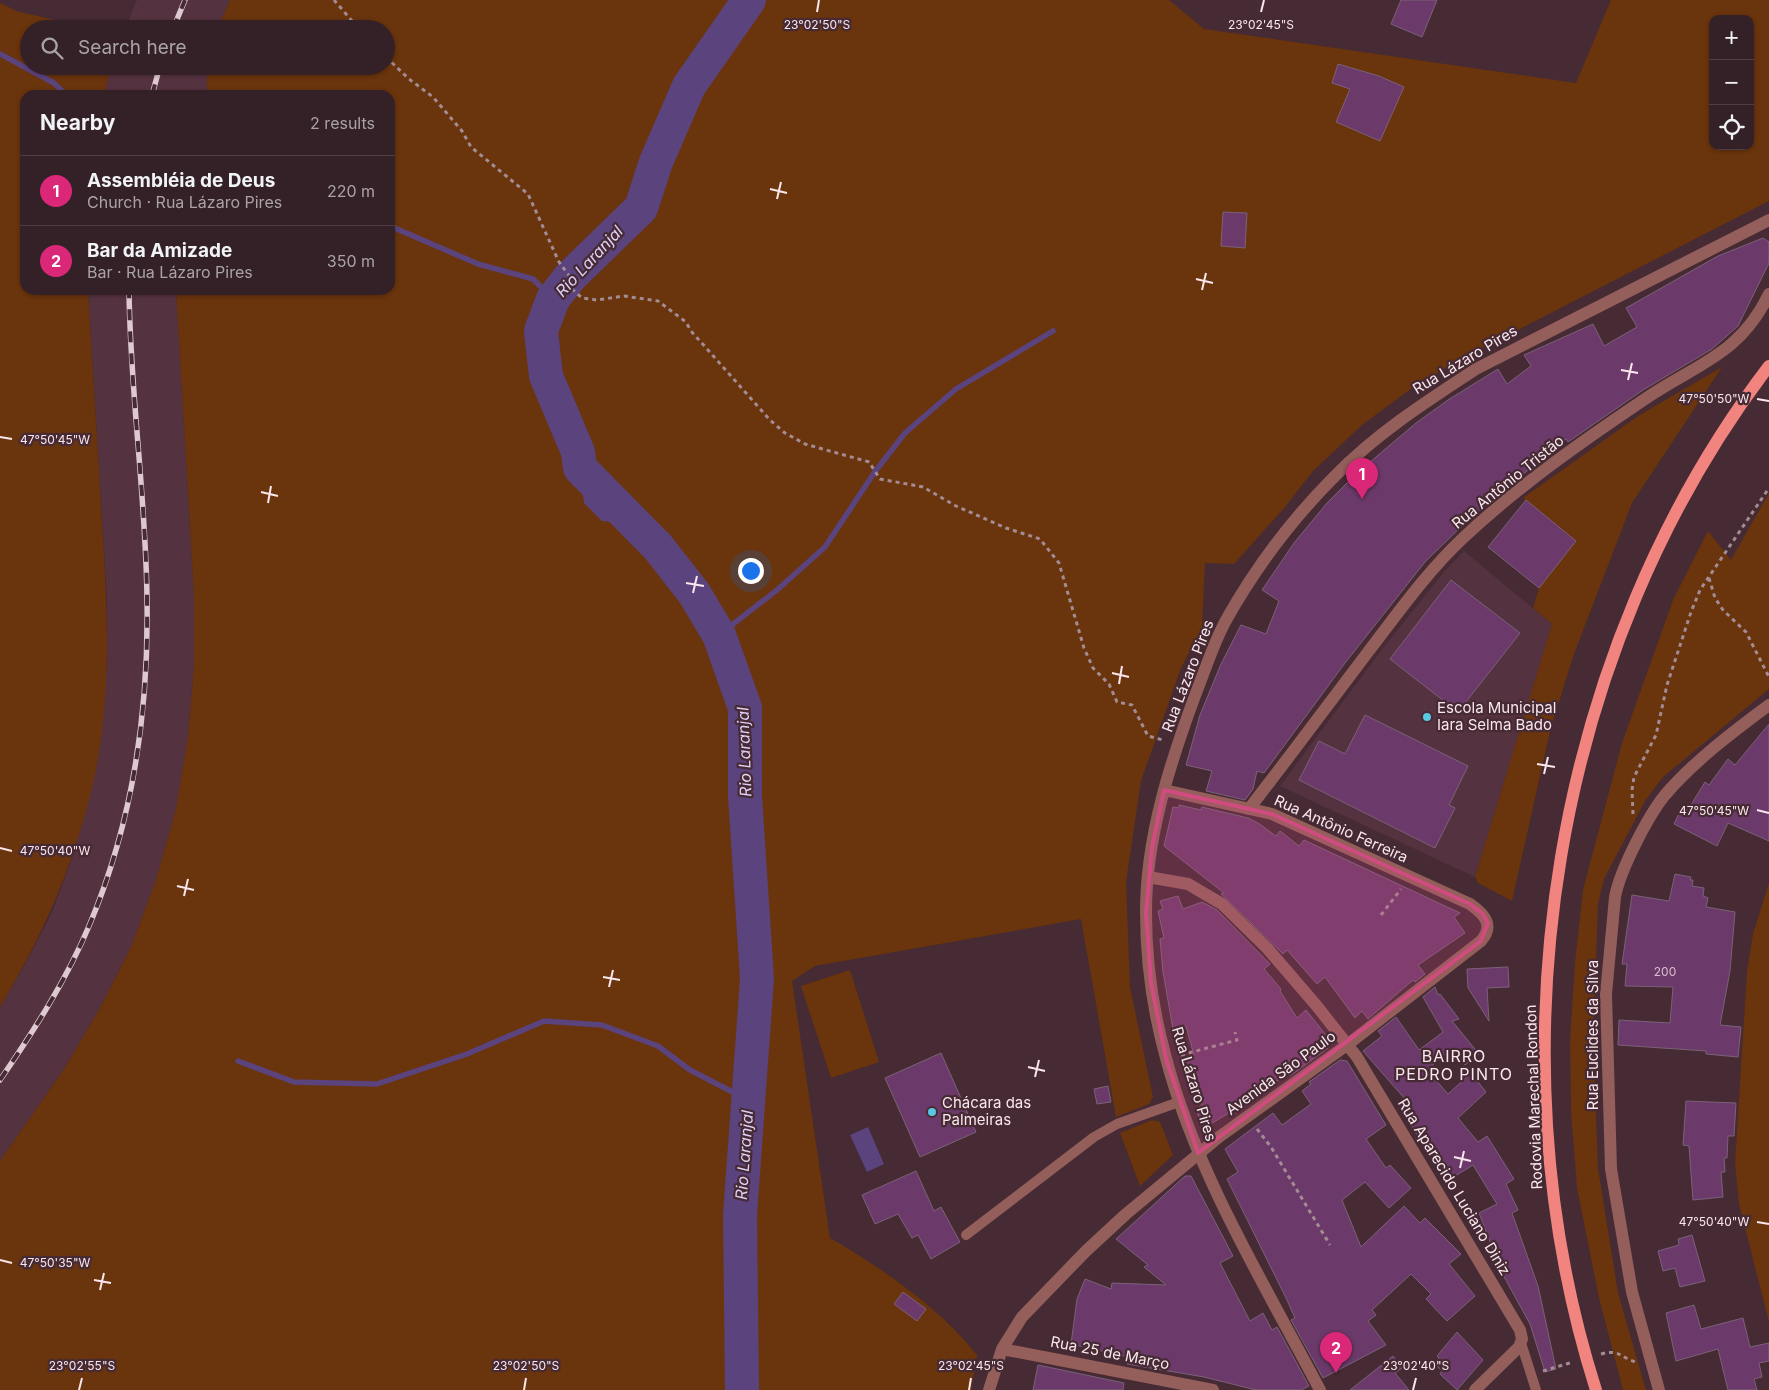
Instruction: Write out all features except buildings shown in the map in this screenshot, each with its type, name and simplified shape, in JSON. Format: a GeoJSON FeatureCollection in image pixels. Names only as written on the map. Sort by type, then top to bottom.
{"type":"FeatureCollection","features":[{"type":"Feature","properties":{"kind":"main road","name":"Rodovia Marechal Rondon"},"geometry":{"type":"LineString","coordinates":[[1596,1390],[1586,1359],[1568,1282],[1555,1207],[1549,1146],[1545,1040],[1548,962],[1556,884],[1570,807],[1589,731],[1613,656],[1640,591],[1677,513],[1716,445],[1769,366]]}},
{"type":"Feature","properties":{"kind":"street","name":"Rua Lázaro Pires"},"geometry":{"type":"LineString","coordinates":[[1320,1390],[1206,1172],[1179,1102],[1158,1026],[1148,954],[1146,913],[1148,877],[1164,790],[1178,744],[1212,651],[1224,624],[1290,528],[1337,473],[1402,419],[1476,369],[1769,220]]}},
{"type":"Feature","properties":{"kind":"street","name":"Rua Antônio Tristão"},"geometry":{"type":"LineString","coordinates":[[1250,809],[1420,585],[1460,540],[1503,503],[1574,449],[1650,396],[1729,349],[1748,330],[1769,294]]}},
{"type":"Feature","properties":{"kind":"street","name":"Rua Euclides da Silva"},"geometry":{"type":"LineString","coordinates":[[1659,1390],[1632,1292],[1611,1169],[1606,994],[1615,897],[1618,881],[1636,844],[1664,796],[1720,744],[1769,705]]}},
{"type":"Feature","properties":{"kind":"street","name":"Rua Antônio Ferreira"},"geometry":{"type":"LineString","coordinates":[[1164,790],[1272,814],[1470,904],[1485,916],[1488,928]]}},
{"type":"Feature","properties":{"kind":"street","name":"Rua Aparecido Luciano Diniz"},"geometry":{"type":"LineString","coordinates":[[1148,877],[1188,884],[1222,904],[1280,962],[1347,1045],[1501,1297],[1520,1330],[1521,1343]]}},
{"type":"Feature","properties":{"kind":"street","name":"Avenida São Paulo"},"geometry":{"type":"LineString","coordinates":[[990,1390],[994,1369],[1002,1349],[1022,1317],[1086,1251],[1126,1214],[1198,1153],[1347,1045],[1481,941],[1488,928]]}},
{"type":"Feature","properties":{"kind":"street"},"geometry":{"type":"LineString","coordinates":[[1475,1390],[1521,1343]]}},
{"type":"Feature","properties":{"kind":"street","name":"Rua 25 de Março"},"geometry":{"type":"LineString","coordinates":[[1002,1349],[1213,1390]]}},
{"type":"Feature","properties":{"kind":"lane"},"geometry":{"type":"LineString","coordinates":[[966,1235],[1094,1137],[1117,1124],[1179,1102]]}},
{"type":"Feature","properties":{"kind":"lane"},"geometry":{"type":"LineString","coordinates":[[1521,1343],[1536,1390]]}},
{"type":"Feature","properties":{"kind":"path"},"geometry":{"type":"LineString","coordinates":[[334,0],[351,20]]}},
{"type":"Feature","properties":{"kind":"path"},"geometry":{"type":"LineString","coordinates":[[395,66],[433,97],[462,131],[471,147],[528,194],[559,262],[570,277],[572,289],[582,298],[597,300],[624,296],[658,300],[686,322],[691,331],[763,413],[784,433],[805,444],[869,462],[880,479],[923,487],[956,506],[998,525],[1040,539],[1059,563],[1075,624],[1094,668],[1109,684],[1117,702],[1132,705],[1148,736],[1178,744]]}},
{"type":"Feature","properties":{"kind":"path"},"geometry":{"type":"LineString","coordinates":[[1634,817],[1632,790],[1634,777],[1656,735],[1667,685],[1700,590],[1769,488]]}},
{"type":"Feature","properties":{"kind":"path"},"geometry":{"type":"LineString","coordinates":[[1709,578],[1715,598],[1723,610],[1746,632],[1769,677]]}},
{"type":"Feature","properties":{"kind":"path"},"geometry":{"type":"LineString","coordinates":[[1380,915],[1411,877]]}},
{"type":"Feature","properties":{"kind":"path"},"geometry":{"type":"LineString","coordinates":[[1166,1059],[1237,1040],[1235,1032]]}},
{"type":"Feature","properties":{"kind":"path"},"geometry":{"type":"LineString","coordinates":[[1248,1116],[1271,1148],[1330,1245]]}},
{"type":"Feature","properties":{"kind":"highlighted area"},"geometry":{"type":"Polygon","coordinates":[[[1164,790],[1272,814],[1470,904],[1482,913],[1488,923],[1481,941],[1198,1153],[1166,1059],[1151,983],[1146,913],[1152,847],[1164,790]]]}},
{"type":"Feature","properties":{"kind":"shaded area"},"geometry":{"type":"Polygon","coordinates":[[[137,0],[230,0],[221,20],[129,20],[137,0]]]}},
{"type":"Feature","properties":{"kind":"shaded area"},"geometry":{"type":"Polygon","coordinates":[[[230,0],[1169,0],[1204,29],[1576,83],[1611,0],[1769,0],[1769,201],[1461,359],[1412,388],[1362,425],[1313,471],[1285,507],[1234,564],[1205,563],[1202,628],[1181,668],[1141,781],[1126,882],[1130,987],[1153,1097],[1149,1104],[1116,1117],[1081,919],[815,966],[792,981],[830,1238],[870,1262],[909,1290],[946,1321],[962,1338],[977,1355],[971,1390],[0,1390],[0,1161],[64,1069],[100,1008],[131,947],[156,880],[176,809],[188,737],[194,666],[194,596],[176,295],[395,295],[395,90],[207,90],[207,75],[395,75],[395,20],[221,20],[230,0]]]}},
{"type":"Feature","properties":{"kind":"shaded area"},"geometry":{"type":"Polygon","coordinates":[[[0,3],[19,12],[56,20],[20,20],[20,75],[109,75],[105,90],[20,90],[20,295],[88,295],[107,613],[107,649],[103,721],[98,757],[83,821],[54,903],[29,955],[0,1007],[0,3]]]}},
{"type":"Feature","properties":{"kind":"shaded area"},"geometry":{"type":"Polygon","coordinates":[[[109,75],[207,75],[207,90],[105,90],[109,75]]]}},
{"type":"Feature","properties":{"kind":"shaded area"},"geometry":{"type":"Polygon","coordinates":[[[88,295],[176,295],[194,596],[194,666],[188,737],[176,809],[156,880],[131,947],[100,1008],[64,1069],[0,1161],[0,1007],[52,912],[74,853],[102,726],[107,663],[107,599],[88,295]]]}},
{"type":"Feature","properties":{"kind":"shaded area"},"geometry":{"type":"Polygon","coordinates":[[[1722,367],[1632,503],[1574,654],[1551,727],[1512,901],[1478,883],[1475,877],[1552,624],[1533,608],[1539,588],[1576,541],[1523,498],[1638,416],[1722,367]]]}},
{"type":"Feature","properties":{"kind":"shaded area"},"geometry":{"type":"Polygon","coordinates":[[[580,468],[595,468],[609,473],[612,484],[653,532],[658,547],[637,540],[614,522],[602,521],[584,503],[580,468]]]}},
{"type":"Feature","properties":{"kind":"shaded area"},"geometry":{"type":"Polygon","coordinates":[[[1769,493],[1769,689],[1663,777],[1645,801],[1604,879],[1598,904],[1593,1041],[1598,1168],[1618,1293],[1646,1390],[1623,1390],[1599,1298],[1577,1188],[1571,1111],[1570,1041],[1575,962],[1583,890],[1622,743],[1673,600],[1708,531],[1731,560],[1769,493]]]}},
{"type":"Feature","properties":{"kind":"shaded area","name":"Escola Municipal Iara Selma Bado"},"geometry":{"type":"Polygon","coordinates":[[[1464,551],[1552,624],[1475,877],[1280,786],[1383,648],[1443,573],[1464,551]]]}},
{"type":"Feature","properties":{"kind":"shaded area"},"geometry":{"type":"Polygon","coordinates":[[[1769,883],[1769,1322],[1739,1204],[1735,1163],[1747,972],[1753,934],[1769,883]]]}},
{"type":"Feature","properties":{"kind":"shaded area"},"geometry":{"type":"Polygon","coordinates":[[[850,970],[879,1062],[831,1078],[801,986],[850,970]]]}},
{"type":"Feature","properties":{"kind":"shaded area"},"geometry":{"type":"Polygon","coordinates":[[[1152,1120],[1160,1122],[1173,1155],[1140,1186],[1120,1133],[1152,1120]]]}},
{"type":"Feature","properties":{"kind":"shaded area"},"geometry":{"type":"Polygon","coordinates":[[[868,1127],[884,1164],[867,1172],[850,1135],[868,1127]]]}},
{"type":"Feature","properties":{"kind":"shaded area"},"geometry":{"type":"Polygon","coordinates":[[[743,1327],[749,1390],[736,1390],[743,1327]]]}},
{"type":"Feature","properties":{"kind":"waterway","name":"Rio Laranjal"},"geometry":{"type":"LineString","coordinates":[[742,1390],[740,1215],[757,979],[745,796],[745,708],[719,635],[694,593],[658,547],[580,468],[578,452],[546,376],[541,331],[553,299],[570,277],[641,208],[656,162],[689,86],[749,0]]}},
{"type":"Feature","properties":{"kind":"waterway"},"geometry":{"type":"LineString","coordinates":[[0,54],[20,65]]}},
{"type":"Feature","properties":{"kind":"waterway"},"geometry":{"type":"LineString","coordinates":[[39,75],[54,83],[61,90]]}},
{"type":"Feature","properties":{"kind":"waterway"},"geometry":{"type":"LineString","coordinates":[[395,228],[478,264],[533,279],[553,299]]}},
{"type":"Feature","properties":{"kind":"waterway"},"geometry":{"type":"LineString","coordinates":[[719,635],[777,590],[825,547],[874,473],[905,433],[956,389],[1053,331]]}},
{"type":"Feature","properties":{"kind":"waterway"},"geometry":{"type":"LineString","coordinates":[[238,1061],[294,1082],[377,1084],[467,1054],[544,1021],[602,1025],[658,1046],[690,1070],[748,1100]]}},
{"type":"Feature","properties":{"kind":"railway"},"geometry":{"type":"LineString","coordinates":[[177,20],[185,0]]}},
{"type":"Feature","properties":{"kind":"railway"},"geometry":{"type":"LineString","coordinates":[[153,90],[158,75]]}},
{"type":"Feature","properties":{"kind":"railway"},"geometry":{"type":"LineString","coordinates":[[0,1080],[48,1006],[70,967],[89,926],[117,847],[135,766],[145,683],[147,599],[144,522],[132,367],[129,295]]}},
{"type":"Feature","properties":{"kind":"place","name":"Assembléia de Deus"},"geometry":{"type":"Point","coordinates":[1362,499]}},
{"type":"Feature","properties":{"kind":"place","name":"Escola Municipal Iara Selma Bado"},"geometry":{"type":"Point","coordinates":[1427,717]}},
{"type":"Feature","properties":{"kind":"place","name":"Chácara das Palmeiras"},"geometry":{"type":"Point","coordinates":[932,1112]}},
{"type":"Feature","properties":{"kind":"place","name":"Bar da Amizade"},"geometry":{"type":"Point","coordinates":[1336,1373]}},
{"type":"Feature","properties":{"kind":"district","name":"BAIRRO PEDRO PINTO"},"geometry":{"type":"Point","coordinates":[1454,1065]}}]}
